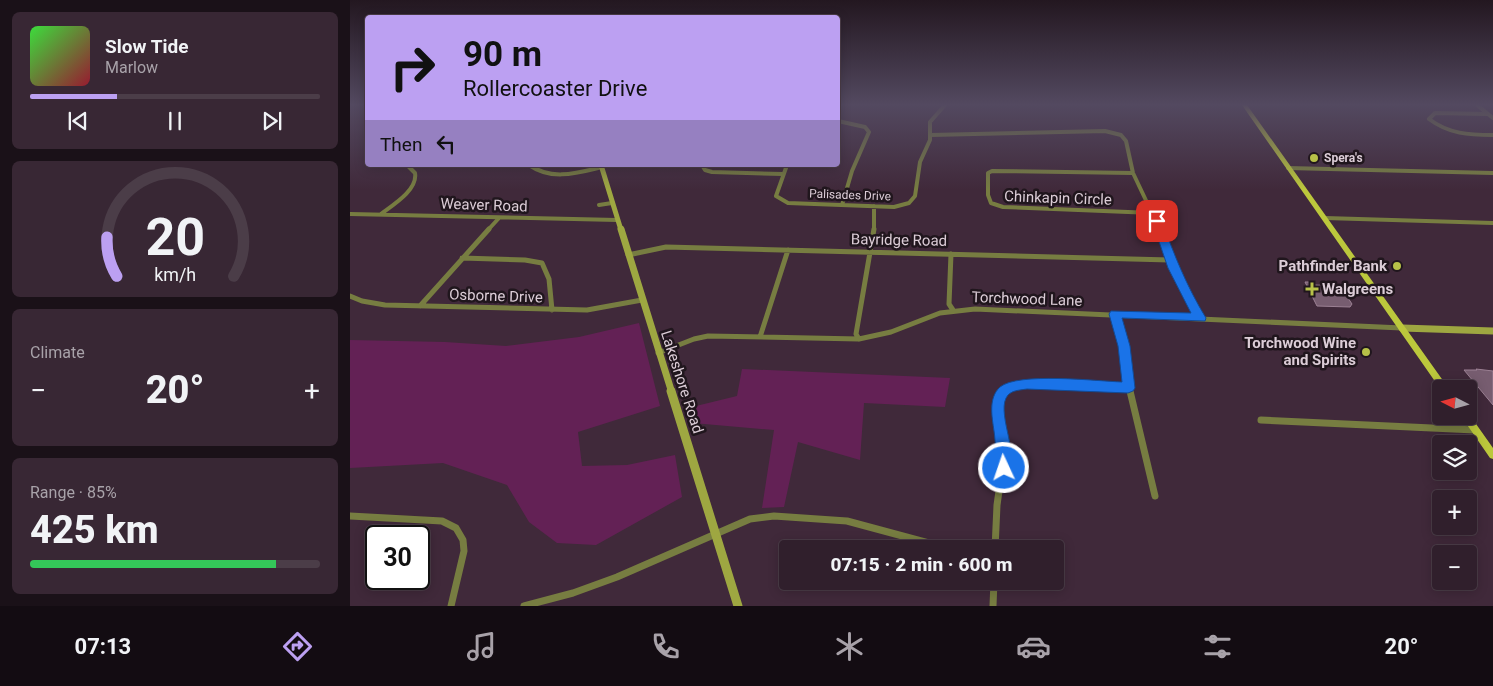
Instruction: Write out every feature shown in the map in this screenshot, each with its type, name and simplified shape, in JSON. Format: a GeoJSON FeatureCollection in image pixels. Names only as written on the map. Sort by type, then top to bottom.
{"type":"FeatureCollection","features":[{"type":"Feature","properties":{"kind":"main road"},"geometry":{"type":"LineString","coordinates":[[1263,133],[1439,380]]}},
{"type":"Feature","properties":{"kind":"main road"},"geometry":{"type":"LineString","coordinates":[[1471,425],[1493,455]]}},
{"type":"Feature","properties":{"kind":"street"},"geometry":{"type":"LineString","coordinates":[[842,205],[852,171],[867,133]]}},
{"type":"Feature","properties":{"kind":"street"},"geometry":{"type":"LineString","coordinates":[[930,136],[1053,133]]}},
{"type":"Feature","properties":{"kind":"street"},"geometry":{"type":"LineString","coordinates":[[1115,133],[1121,135],[1126,142],[1133,173],[1153,213],[1170,260],[1194,309],[1201,318]]}},
{"type":"Feature","properties":{"kind":"street"},"geometry":{"type":"LineString","coordinates":[[1455,133],[1493,135]]}},
{"type":"Feature","properties":{"kind":"street","name":"Palisades Drive"},"geometry":{"type":"LineString","coordinates":[[786,167],[776,193],[783,201],[795,204],[899,206],[914,200],[920,162],[928,148],[930,136]]}},
{"type":"Feature","properties":{"kind":"street"},"geometry":{"type":"LineString","coordinates":[[381,215],[412,188],[416,176],[409,167]]}},
{"type":"Feature","properties":{"kind":"street"},"geometry":{"type":"LineString","coordinates":[[532,167],[543,173],[558,175],[596,167]]}},
{"type":"Feature","properties":{"kind":"street","name":"Lakeshore Road"},"geometry":{"type":"LineString","coordinates":[[601,167],[738,606]]}},
{"type":"Feature","properties":{"kind":"street"},"geometry":{"type":"LineString","coordinates":[[704,167],[712,172],[784,174]]}},
{"type":"Feature","properties":{"kind":"street"},"geometry":{"type":"LineString","coordinates":[[1288,168],[1493,173]]}},
{"type":"Feature","properties":{"kind":"street","name":"Chinkapin Circle"},"geometry":{"type":"LineString","coordinates":[[1133,173],[992,171],[988,173],[989,201],[997,207],[1153,213]]}},
{"type":"Feature","properties":{"kind":"street"},"geometry":{"type":"LineString","coordinates":[[599,205],[612,204]]}},
{"type":"Feature","properties":{"kind":"street"},"geometry":{"type":"LineString","coordinates":[[858,339],[856,334],[874,230],[874,206]]}},
{"type":"Feature","properties":{"kind":"street","name":"Weaver Road"},"geometry":{"type":"LineString","coordinates":[[350,214],[617,220]]}},
{"type":"Feature","properties":{"kind":"street"},"geometry":{"type":"LineString","coordinates":[[420,306],[498,218]]}},
{"type":"Feature","properties":{"kind":"street"},"geometry":{"type":"LineString","coordinates":[[1324,218],[1493,223]]}},
{"type":"Feature","properties":{"kind":"street","name":"Bayridge Road"},"geometry":{"type":"LineString","coordinates":[[628,255],[666,247],[1170,260]]}},
{"type":"Feature","properties":{"kind":"street"},"geometry":{"type":"LineString","coordinates":[[760,337],[788,250]]}},
{"type":"Feature","properties":{"kind":"street"},"geometry":{"type":"LineString","coordinates":[[951,254],[949,304],[953,310]]}},
{"type":"Feature","properties":{"kind":"street"},"geometry":{"type":"LineString","coordinates":[[462,258],[525,260],[542,263],[548,282],[552,310]]}},
{"type":"Feature","properties":{"kind":"street","name":"Osborne Drive"},"geometry":{"type":"LineString","coordinates":[[350,296],[367,303],[552,310],[600,309],[642,300]]}},
{"type":"Feature","properties":{"kind":"street","name":"Torchwood Lane"},"geometry":{"type":"LineString","coordinates":[[658,353],[708,336],[858,339],[881,336],[940,312],[953,310],[1115,314],[1256,323],[1402,328]]}},
{"type":"Feature","properties":{"kind":"street"},"geometry":{"type":"LineString","coordinates":[[1115,314],[1124,346],[1128,388],[1154,496]]}},
{"type":"Feature","properties":{"kind":"street"},"geometry":{"type":"LineString","coordinates":[[1402,328],[1493,331]]}},
{"type":"Feature","properties":{"kind":"street"},"geometry":{"type":"LineString","coordinates":[[995,540],[997,508],[1004,468],[1004,448],[998,415],[998,402],[1003,392],[1013,386],[1027,384],[1128,388]]}},
{"type":"Feature","properties":{"kind":"street"},"geometry":{"type":"LineString","coordinates":[[1261,420],[1475,430]]}},
{"type":"Feature","properties":{"kind":"street"},"geometry":{"type":"LineString","coordinates":[[350,516],[442,522],[456,526],[461,531],[465,542],[450,606]]}},
{"type":"Feature","properties":{"kind":"street"},"geometry":{"type":"LineString","coordinates":[[524,606],[573,593],[617,577],[750,519],[774,516],[834,520],[919,540]]}},
{"type":"Feature","properties":{"kind":"street"},"geometry":{"type":"LineString","coordinates":[[993,606],[994,590]]}},
{"type":"Feature","properties":{"kind":"shaded area"},"geometry":{"type":"Polygon","coordinates":[[[639,323],[660,406],[578,432],[582,466],[627,465],[675,455],[682,497],[596,545],[557,543],[529,522],[507,485],[443,463],[350,468],[350,340],[445,342],[506,346],[579,337],[639,323]]]}},
{"type":"Feature","properties":{"kind":"shaded area"},"geometry":{"type":"Polygon","coordinates":[[[742,369],[950,378],[945,407],[864,403],[860,460],[798,442],[784,507],[762,508],[774,430],[693,423],[696,406],[737,396],[742,369]]]}},
{"type":"Feature","properties":{"kind":"building","name":"Walgreens"},"geometry":{"type":"Polygon","coordinates":[[[1305,282],[1312,282],[1314,285],[1340,286],[1352,304],[1350,307],[1317,306],[1305,282]]]}},
{"type":"Feature","properties":{"kind":"building"},"geometry":{"type":"Polygon","coordinates":[[[1464,370],[1493,371],[1493,405],[1478,387],[1478,380],[1472,380],[1464,370]]]}},
{"type":"Feature","properties":{"kind":"place","name":"Spera's"},"geometry":{"type":"Point","coordinates":[1314,158]}},
{"type":"Feature","properties":{"kind":"place","name":"Pathfinder Bank"},"geometry":{"type":"Point","coordinates":[1397,266]}},
{"type":"Feature","properties":{"kind":"place","name":"Walgreens"},"geometry":{"type":"Point","coordinates":[1312,289]}},
{"type":"Feature","properties":{"kind":"place","name":"Torchwood Wine and Spirits"},"geometry":{"type":"Point","coordinates":[1366,352]}},
{"type":"Feature","properties":{"kind":"route"},"geometry":{"type":"LineString","coordinates":[[1004,468],[1004,448],[998,415],[998,402],[1003,392],[1021,384],[1128,388],[1124,346],[1115,314],[1201,318],[1194,309],[1174,268],[1157,221]]}}]}
